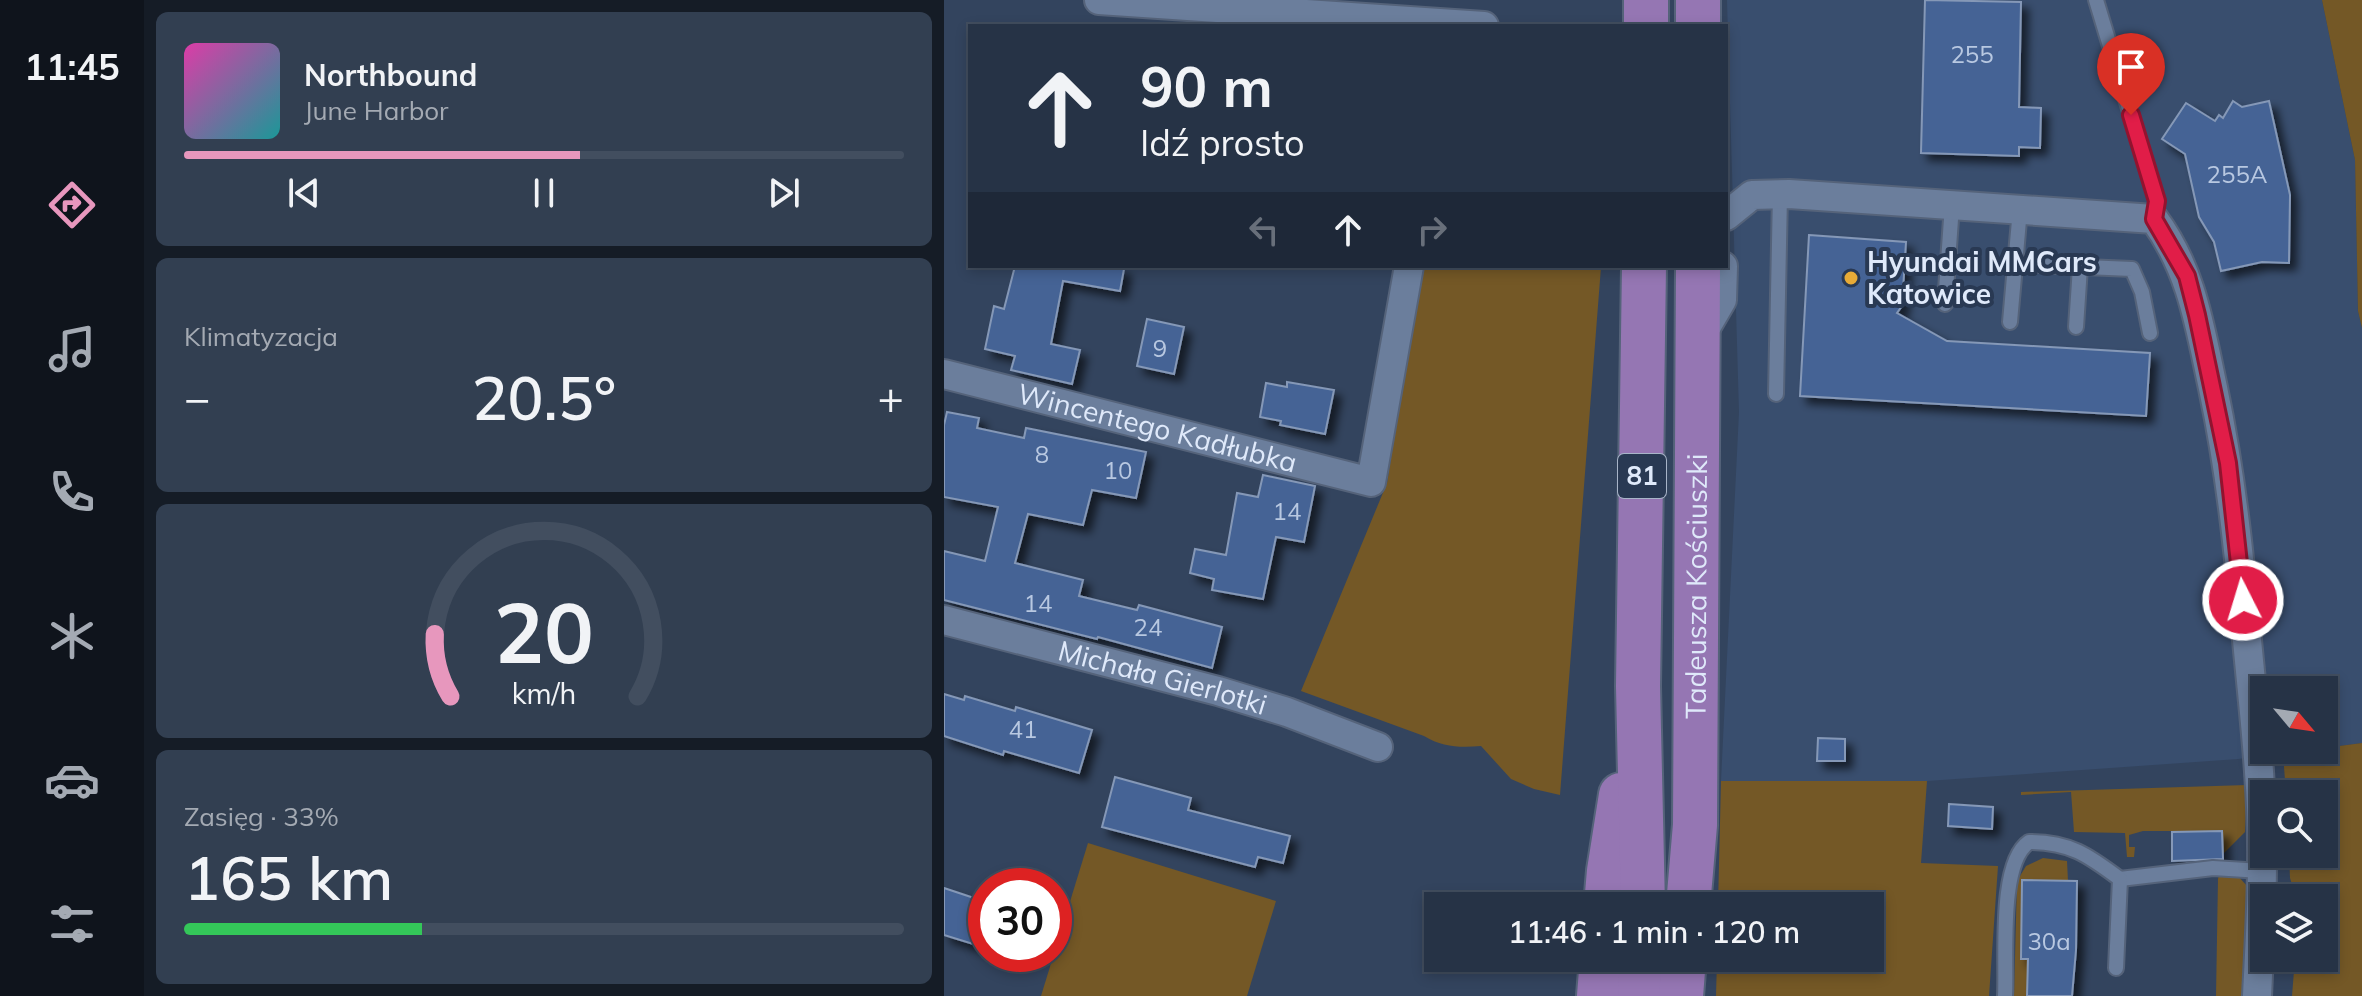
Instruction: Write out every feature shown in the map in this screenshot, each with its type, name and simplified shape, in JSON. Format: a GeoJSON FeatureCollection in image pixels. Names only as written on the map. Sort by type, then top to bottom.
{"type":"FeatureCollection","features":[{"type":"Feature","properties":{"kind":"main road"},"geometry":{"type":"LineString","coordinates":[[1646,0],[1646,24]]}},
{"type":"Feature","properties":{"kind":"main road"},"geometry":{"type":"LineString","coordinates":[[1698,0],[1698,24]]}},
{"type":"Feature","properties":{"kind":"main road","name":"Tadeusza Kościuszki"},"geometry":{"type":"LineString","coordinates":[[1643,892],[1638,686],[1644,268]]}},
{"type":"Feature","properties":{"kind":"main road","name":"Tadeusza Kościuszki"},"geometry":{"type":"LineString","coordinates":[[1689,892],[1695,825],[1698,268]]}},
{"type":"Feature","properties":{"kind":"main road"},"geometry":{"type":"LineString","coordinates":[[1607,892],[1638,686]]}},
{"type":"Feature","properties":{"kind":"main road"},"geometry":{"type":"LineString","coordinates":[[1695,825],[1698,892]]}},
{"type":"Feature","properties":{"kind":"main road"},"geometry":{"type":"LineString","coordinates":[[1599,996],[1601,972]]}},
{"type":"Feature","properties":{"kind":"main road"},"geometry":{"type":"LineString","coordinates":[[1640,996],[1641,972]]}},
{"type":"Feature","properties":{"kind":"main road"},"geometry":{"type":"LineString","coordinates":[[1681,996],[1683,972]]}},
{"type":"Feature","properties":{"kind":"main road"},"geometry":{"type":"LineString","coordinates":[[1702,972],[1703,996]]}},
{"type":"Feature","properties":{"kind":"street"},"geometry":{"type":"LineString","coordinates":[[1099,0],[1453,16],[1478,24]]}},
{"type":"Feature","properties":{"kind":"street"},"geometry":{"type":"LineString","coordinates":[[1728,214],[1752,195],[1780,194],[2154,219],[2187,276],[2228,463],[2236,514],[2260,794],[2262,871],[2257,996]]}},
{"type":"Feature","properties":{"kind":"street","name":"Wincentego Kadłubka"},"geometry":{"type":"LineString","coordinates":[[944,374],[1371,482],[1409,268]]}},
{"type":"Feature","properties":{"kind":"street"},"geometry":{"type":"LineString","coordinates":[[1698,340],[1722,300],[1723,268]]}},
{"type":"Feature","properties":{"kind":"street","name":"Michała Gierlotki"},"geometry":{"type":"LineString","coordinates":[[944,620],[1218,691],[1287,712],[1378,747]]}},
{"type":"Feature","properties":{"kind":"lane"},"geometry":{"type":"LineString","coordinates":[[2096,0],[2157,201],[2154,219]]}},
{"type":"Feature","properties":{"kind":"lane"},"geometry":{"type":"LineString","coordinates":[[1776,394],[1780,194]]}},
{"type":"Feature","properties":{"kind":"lane"},"geometry":{"type":"LineString","coordinates":[[1945,304],[1952,205]]}},
{"type":"Feature","properties":{"kind":"lane"},"geometry":{"type":"LineString","coordinates":[[2010,322],[2020,209]]}},
{"type":"Feature","properties":{"kind":"lane"},"geometry":{"type":"LineString","coordinates":[[2015,264],[2132,269],[2142,292],[2150,333]]}},
{"type":"Feature","properties":{"kind":"lane"},"geometry":{"type":"LineString","coordinates":[[2076,327],[2080,267]]}},
{"type":"Feature","properties":{"kind":"lane"},"geometry":{"type":"LineString","coordinates":[[2005,996],[2008,882],[2016,855],[2029,842],[2052,842],[2084,852],[2120,879],[2213,868],[2262,871]]}},
{"type":"Feature","properties":{"kind":"lane"},"geometry":{"type":"LineString","coordinates":[[2116,968],[2120,879]]}},
{"type":"Feature","properties":{"kind":"shaded area"},"geometry":{"type":"Polygon","coordinates":[[[1727,0],[2322,0],[2355,160],[2358,311],[2362,328],[2362,743],[2338,746],[2338,676],[2250,676],[2250,757],[1927,781],[1721,781],[1739,412],[1727,0]]]}},
{"type":"Feature","properties":{"kind":"shaded area"},"geometry":{"type":"Polygon","coordinates":[[[2322,0],[2362,0],[2362,328],[2358,311],[2355,160],[2322,0]]]}},
{"type":"Feature","properties":{"kind":"shaded area"},"geometry":{"type":"Polygon","coordinates":[[[1422,268],[1601,268],[1560,795],[1511,779],[1481,746],[1444,745],[1301,691],[1387,483],[1422,268]]]}},
{"type":"Feature","properties":{"kind":"shaded area"},"geometry":{"type":"Polygon","coordinates":[[[2362,743],[2362,996],[2292,996],[2294,972],[2338,972],[2338,884],[2292,884],[2290,868],[2338,868],[2338,780],[2285,780],[2284,764],[2338,764],[2338,746],[2362,743]]]}},
{"type":"Feature","properties":{"kind":"shaded area"},"geometry":{"type":"Polygon","coordinates":[[[1721,781],[1927,781],[1921,863],[1998,866],[1989,996],[1716,996],[1717,972],[1884,972],[1884,892],[1718,892],[1721,781]]]}},
{"type":"Feature","properties":{"kind":"shaded area"},"geometry":{"type":"Polygon","coordinates":[[[2247,785],[2245,832],[2223,854],[2222,831],[2143,831],[2129,835],[2129,847],[2135,847],[2134,857],[2127,857],[2125,833],[2074,832],[2071,792],[2021,795],[2021,792],[2247,785]]]}},
{"type":"Feature","properties":{"kind":"shaded area"},"geometry":{"type":"Polygon","coordinates":[[[1088,843],[1276,901],[1247,996],[1041,996],[1048,972],[1072,972],[1072,895],[1088,843]]]}},
{"type":"Feature","properties":{"kind":"shaded area"},"geometry":{"type":"Polygon","coordinates":[[[2043,858],[2067,861],[2068,881],[2022,880],[2021,959],[2030,959],[2027,996],[2014,996],[2017,881],[2026,866],[2043,858]]]}},
{"type":"Feature","properties":{"kind":"shaded area"},"geometry":{"type":"Polygon","coordinates":[[[2235,873],[2249,888],[2245,996],[2216,996],[2218,879],[2219,875],[2235,873]]]}},
{"type":"Feature","properties":{"kind":"building"},"geometry":{"type":"Polygon","coordinates":[[[1925,0],[2021,2],[2019,107],[2041,108],[2040,148],[2019,147],[2019,156],[1921,153],[1925,0]]]}},
{"type":"Feature","properties":{"kind":"building"},"geometry":{"type":"Polygon","coordinates":[[[2233,101],[2242,107],[2269,101],[2290,195],[2289,263],[2262,262],[2221,271],[2214,242],[2199,217],[2185,154],[2162,139],[2186,103],[2215,121],[2219,115],[2223,118],[2233,101]]]}},
{"type":"Feature","properties":{"kind":"building"},"geometry":{"type":"Polygon","coordinates":[[[1809,235],[1906,242],[1902,306],[1897,313],[1947,341],[2150,353],[2146,416],[1800,396],[1809,235]]]}},
{"type":"Feature","properties":{"kind":"building"},"geometry":{"type":"Polygon","coordinates":[[[1014,268],[1124,269],[1120,291],[1063,281],[1051,344],[1080,350],[1072,384],[1011,370],[1015,356],[985,349],[994,306],[1004,309],[1014,268]]]}},
{"type":"Feature","properties":{"kind":"building"},"geometry":{"type":"Polygon","coordinates":[[[1147,319],[1184,327],[1174,374],[1137,366],[1147,319]]]}},
{"type":"Feature","properties":{"kind":"building"},"geometry":{"type":"Polygon","coordinates":[[[1287,382],[1334,390],[1325,434],[1280,425],[1281,421],[1260,417],[1266,383],[1287,387],[1287,382]]]}},
{"type":"Feature","properties":{"kind":"building"},"geometry":{"type":"Polygon","coordinates":[[[947,412],[979,418],[977,428],[1024,438],[1026,428],[1146,452],[1136,498],[1092,490],[1083,525],[1028,514],[1015,563],[1083,580],[1079,596],[1137,610],[1139,605],[1222,627],[1212,668],[944,600],[944,551],[985,561],[998,507],[944,497],[944,425],[947,412]]]}},
{"type":"Feature","properties":{"kind":"building"},"geometry":{"type":"Polygon","coordinates":[[[1263,475],[1315,486],[1304,542],[1276,537],[1263,599],[1212,590],[1214,579],[1190,573],[1195,549],[1226,555],[1237,493],[1258,497],[1263,475]]]}},
{"type":"Feature","properties":{"kind":"building"},"geometry":{"type":"Polygon","coordinates":[[[944,694],[964,700],[965,696],[1015,711],[1016,707],[1092,730],[1079,773],[1004,751],[1003,755],[944,736],[944,694]]]}},
{"type":"Feature","properties":{"kind":"building"},"geometry":{"type":"Polygon","coordinates":[[[1818,738],[1845,739],[1845,761],[1817,761],[1818,738]]]}},
{"type":"Feature","properties":{"kind":"building"},"geometry":{"type":"Polygon","coordinates":[[[1115,777],[1191,798],[1188,810],[1290,836],[1283,863],[1258,857],[1255,867],[1102,827],[1115,777]]]}},
{"type":"Feature","properties":{"kind":"building"},"geometry":{"type":"Polygon","coordinates":[[[1949,804],[1993,807],[1992,829],[1948,826],[1949,804]]]}},
{"type":"Feature","properties":{"kind":"building"},"geometry":{"type":"Polygon","coordinates":[[[2222,831],[2223,859],[2172,861],[2172,832],[2222,831]]]}},
{"type":"Feature","properties":{"kind":"building"},"geometry":{"type":"Polygon","coordinates":[[[2022,880],[2077,881],[2072,996],[2027,996],[2028,959],[2021,959],[2022,880]]]}},
{"type":"Feature","properties":{"kind":"building"},"geometry":{"type":"Polygon","coordinates":[[[944,888],[968,896],[968,942],[944,935],[944,888]]]}},
{"type":"Feature","properties":{"kind":"place","name":"Hyundai MMCars Katowice"},"geometry":{"type":"Point","coordinates":[1851,278]}},
{"type":"Feature","properties":{"kind":"route"},"geometry":{"type":"LineString","coordinates":[[2131,115],[2157,201],[2154,219],[2187,276],[2197,315],[2228,463],[2236,514],[2243,600]]}}]}
